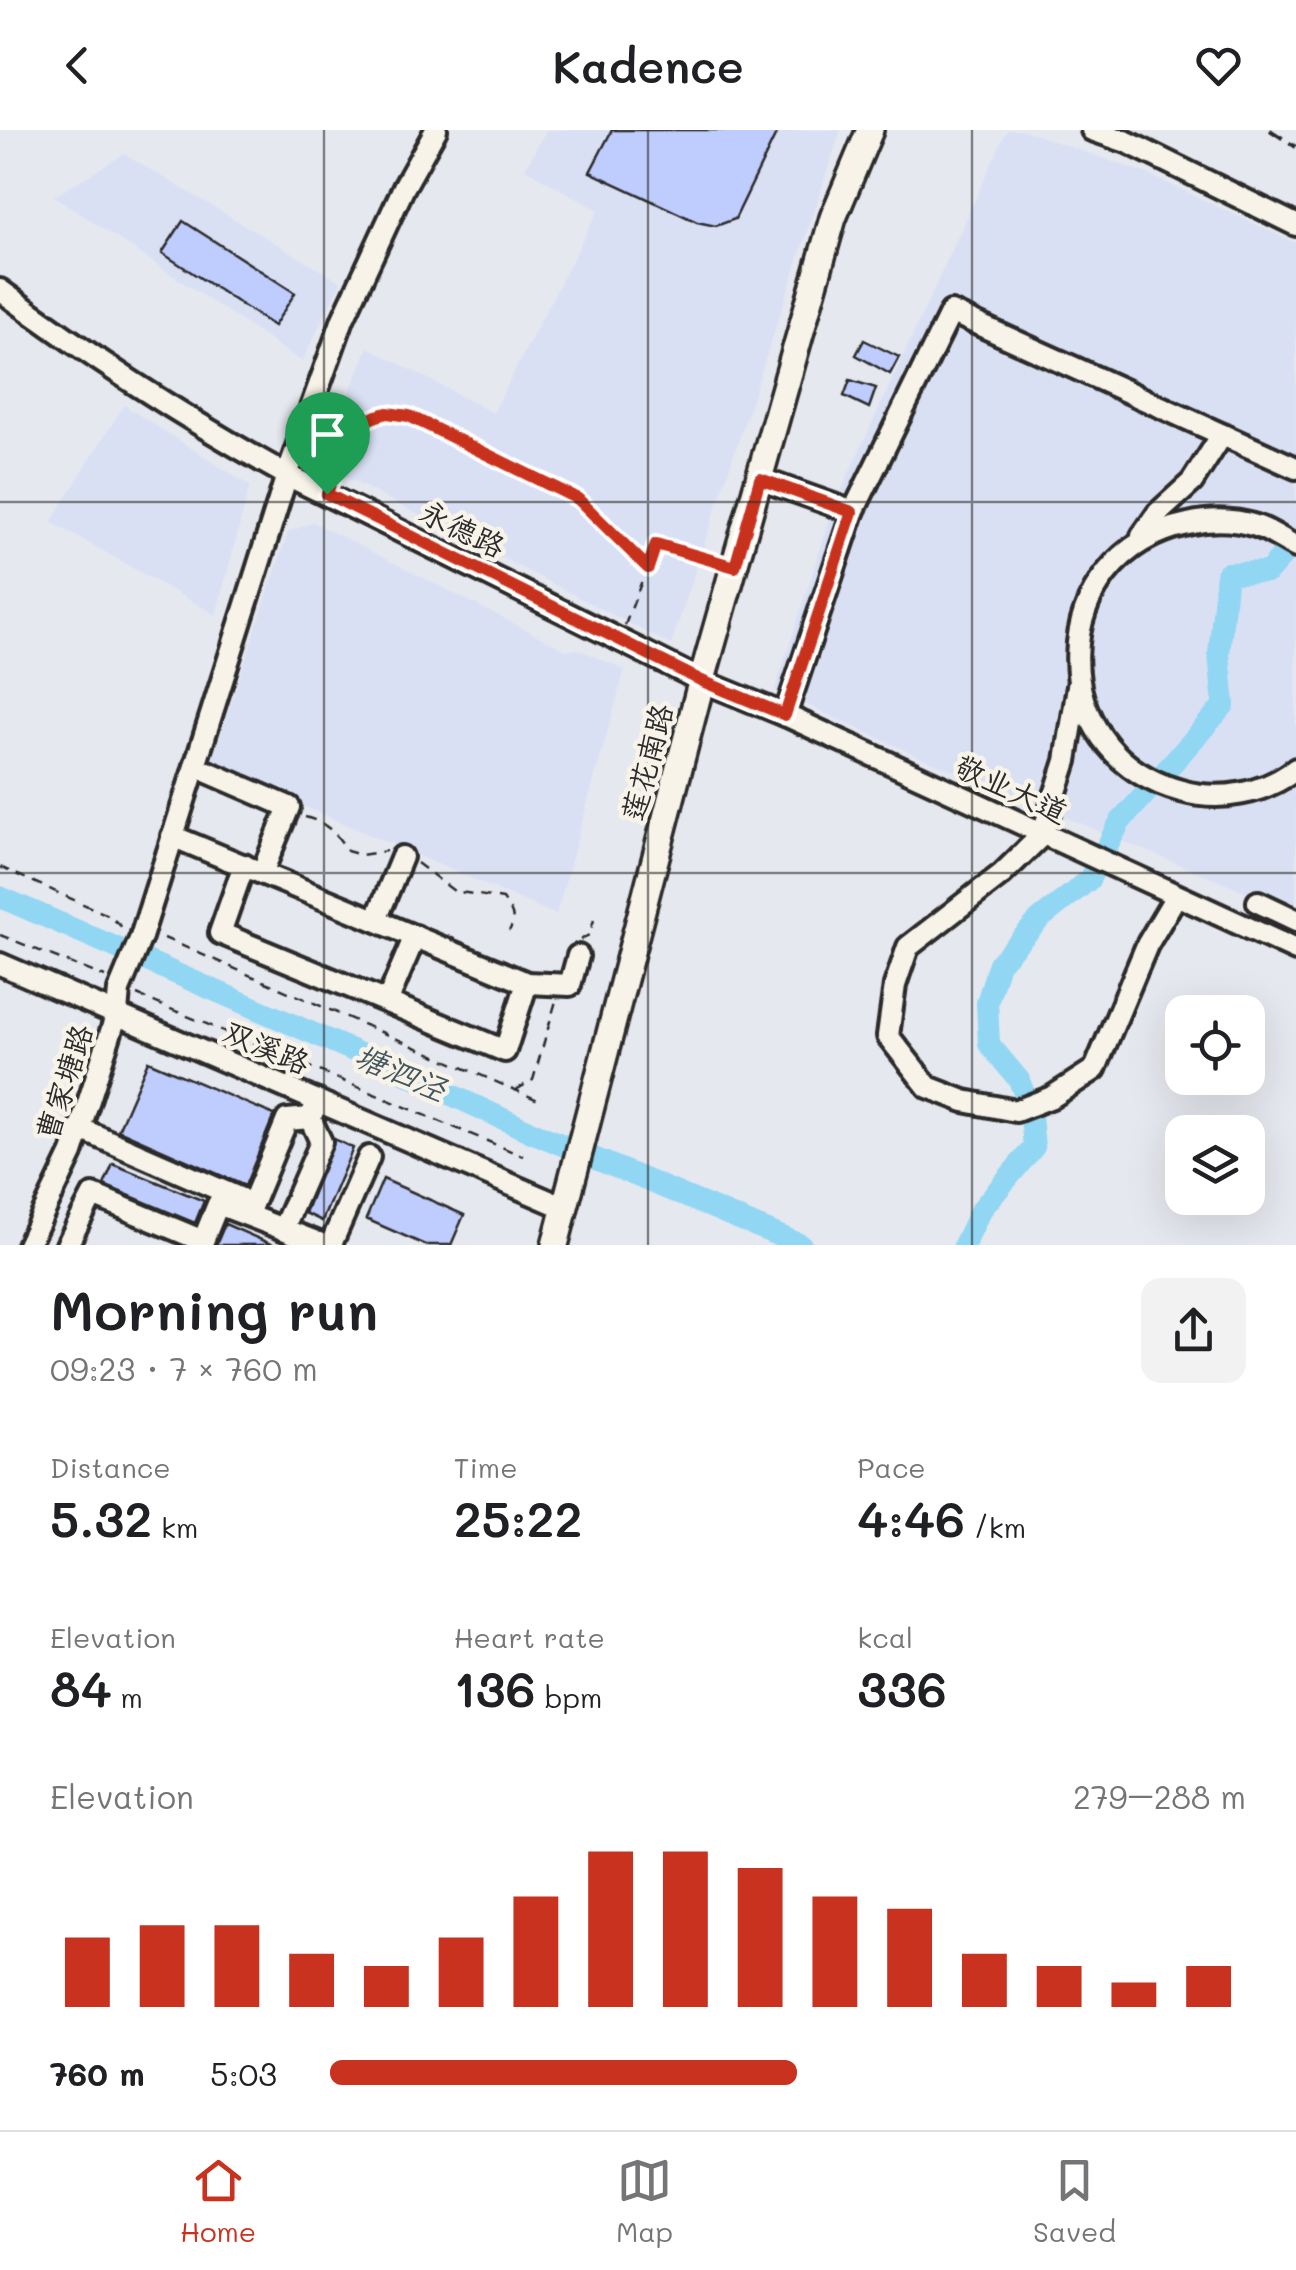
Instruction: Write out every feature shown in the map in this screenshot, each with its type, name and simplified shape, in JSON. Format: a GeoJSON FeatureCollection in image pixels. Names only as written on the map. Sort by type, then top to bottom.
{"type":"FeatureCollection","features":[{"type":"Feature","properties":{"kind":"main road","name":"莲花南路"},"geometry":{"type":"LineString","coordinates":[[555,1245],[702,681],[832,218],[870,130]]}},
{"type":"Feature","properties":{"kind":"street","name":"曹家塘路"},"geometry":{"type":"LineString","coordinates":[[28,1245],[81,1129],[118,1013],[122,986],[342,319],[404,187],[436,130]]}},
{"type":"Feature","properties":{"kind":"street"},"geometry":{"type":"LineString","coordinates":[[1092,130],[1127,142],[1296,226]]}},
{"type":"Feature","properties":{"kind":"street","name":"永德路"},"geometry":{"type":"LineString","coordinates":[[0,290],[86,354],[227,442],[702,681]]}},
{"type":"Feature","properties":{"kind":"street"},"geometry":{"type":"LineString","coordinates":[[785,715],[852,512],[951,312],[1296,468]]}},
{"type":"Feature","properties":{"kind":"street"},"geometry":{"type":"LineString","coordinates":[[1135,546],[1158,513],[1192,482],[1222,435]]}},
{"type":"Feature","properties":{"kind":"street"},"geometry":{"type":"LineString","coordinates":[[760,479],[852,512]]}},
{"type":"Feature","properties":{"kind":"street"},"geometry":{"type":"LineString","coordinates":[[1192,482],[1196,504],[1209,519]]}},
{"type":"Feature","properties":{"kind":"street"},"geometry":{"type":"LineString","coordinates":[[1176,896],[1147,945],[1095,1069],[1052,1097],[1016,1110],[964,1101],[928,1087],[888,1036],[896,985],[908,948],[1002,874],[1042,835],[1066,760],[1078,686],[1076,638],[1091,592],[1121,554],[1162,529],[1209,519],[1256,526],[1296,547]]}},
{"type":"Feature","properties":{"kind":"street","name":"敬业大道"},"geometry":{"type":"LineString","coordinates":[[702,681],[785,715],[1296,950]]}},
{"type":"Feature","properties":{"kind":"street"},"geometry":{"type":"LineString","coordinates":[[1078,686],[1094,727],[1121,761],[1158,785],[1200,796],[1243,794],[1284,778],[1296,768]]}},
{"type":"Feature","properties":{"kind":"street"},"geometry":{"type":"LineString","coordinates":[[1066,760],[1083,749],[1111,748]]}},
{"type":"Feature","properties":{"kind":"street"},"geometry":{"type":"LineString","coordinates":[[208,772],[290,807],[220,932],[505,1051],[527,983]]}},
{"type":"Feature","properties":{"kind":"street"},"geometry":{"type":"LineString","coordinates":[[172,836],[527,983],[570,986],[574,951]]}},
{"type":"Feature","properties":{"kind":"street"},"geometry":{"type":"LineString","coordinates":[[376,920],[402,857]]}},
{"type":"Feature","properties":{"kind":"street"},"geometry":{"type":"LineString","coordinates":[[1258,902],[1296,920]]}},
{"type":"Feature","properties":{"kind":"street"},"geometry":{"type":"LineString","coordinates":[[386,1002],[415,936]]}},
{"type":"Feature","properties":{"kind":"street","name":"双溪路"},"geometry":{"type":"LineString","coordinates":[[0,964],[118,1013],[314,1109],[568,1197]]}},
{"type":"Feature","properties":{"kind":"street"},"geometry":{"type":"LineString","coordinates":[[245,1206],[287,1120],[314,1109],[321,1142],[283,1228]]}},
{"type":"Feature","properties":{"kind":"street"},"geometry":{"type":"LineString","coordinates":[[81,1129],[245,1206],[283,1228],[331,1244],[368,1157]]}},
{"type":"Feature","properties":{"kind":"street"},"geometry":{"type":"LineString","coordinates":[[67,1245],[93,1196],[203,1241],[218,1204],[245,1206]]}},
{"type":"Feature","properties":{"kind":"path"},"geometry":{"type":"LineString","coordinates":[[327,494],[348,443],[364,422],[387,413],[409,416],[578,499],[648,568]]}},
{"type":"Feature","properties":{"kind":"path"},"geometry":{"type":"LineString","coordinates":[[620,640],[656,544],[735,567]]}},
{"type":"Feature","properties":{"kind":"path"},"geometry":{"type":"LineString","coordinates":[[0,866],[110,916],[138,939]]}},
{"type":"Feature","properties":{"kind":"path"},"geometry":{"type":"LineString","coordinates":[[574,951],[589,935],[594,920]]}},
{"type":"Feature","properties":{"kind":"path"},"geometry":{"type":"LineString","coordinates":[[0,935],[94,974]]}},
{"type":"Feature","properties":{"kind":"path"},"geometry":{"type":"LineString","coordinates":[[164,938],[538,1100]]}},
{"type":"Feature","properties":{"kind":"path"},"geometry":{"type":"LineString","coordinates":[[122,986],[154,1003],[523,1156]]}},
{"type":"Feature","properties":{"kind":"path"},"geometry":{"type":"LineString","coordinates":[[515,1091],[533,1080],[560,987]]}},
{"type":"Feature","properties":{"kind":"shaded area"},"geometry":{"type":"Polygon","coordinates":[[[546,130],[841,130],[671,645],[320,464],[368,347],[493,413],[598,210],[525,169],[546,130]]]}},
{"type":"Feature","properties":{"kind":"shaded area"},"geometry":{"type":"Polygon","coordinates":[[[1007,130],[1023,130],[1148,174],[1296,243],[1296,913],[915,755],[775,690],[834,506],[1007,130]]]}},
{"type":"Feature","properties":{"kind":"shaded area"},"geometry":{"type":"Polygon","coordinates":[[[124,154],[341,282],[302,362],[54,196],[124,154]]]}},
{"type":"Feature","properties":{"kind":"shaded area"},"geometry":{"type":"Polygon","coordinates":[[[124,405],[250,486],[216,615],[51,522],[124,405]]]}},
{"type":"Feature","properties":{"kind":"shaded area"},"geometry":{"type":"Polygon","coordinates":[[[313,522],[566,650],[578,649],[625,670],[556,915],[210,766],[288,532],[313,522]]]}},
{"type":"Feature","properties":{"kind":"building"},"geometry":{"type":"Polygon","coordinates":[[[612,130],[778,130],[735,219],[716,226],[697,222],[590,172],[612,130]]]}},
{"type":"Feature","properties":{"kind":"building"},"geometry":{"type":"Polygon","coordinates":[[[183,221],[295,293],[274,326],[162,253],[183,221]]]}},
{"type":"Feature","properties":{"kind":"building"},"geometry":{"type":"Polygon","coordinates":[[[864,340],[899,357],[890,374],[856,355],[864,340]]]}},
{"type":"Feature","properties":{"kind":"building"},"geometry":{"type":"Polygon","coordinates":[[[850,380],[876,388],[869,408],[844,396],[850,380]]]}},
{"type":"Feature","properties":{"kind":"building"},"geometry":{"type":"Polygon","coordinates":[[[148,1061],[274,1115],[245,1186],[118,1130],[148,1061]]]}},
{"type":"Feature","properties":{"kind":"building"},"geometry":{"type":"Polygon","coordinates":[[[334,1139],[353,1148],[322,1221],[305,1213],[334,1139]]]}},
{"type":"Feature","properties":{"kind":"building"},"geometry":{"type":"Polygon","coordinates":[[[113,1164],[204,1201],[195,1223],[104,1185],[113,1164]]]}},
{"type":"Feature","properties":{"kind":"building"},"geometry":{"type":"Polygon","coordinates":[[[383,1179],[464,1215],[451,1245],[425,1245],[366,1219],[383,1179]]]}},
{"type":"Feature","properties":{"kind":"building"},"geometry":{"type":"Polygon","coordinates":[[[225,1224],[273,1245],[216,1245],[225,1224]]]}},
{"type":"Feature","properties":{"kind":"waterway"},"geometry":{"type":"LineString","coordinates":[[1162,775],[1224,705],[1219,654],[1227,573],[1268,572],[1285,553]]}},
{"type":"Feature","properties":{"kind":"waterway"},"geometry":{"type":"LineString","coordinates":[[1104,852],[1120,822],[1148,791]]}},
{"type":"Feature","properties":{"kind":"waterway"},"geometry":{"type":"LineString","coordinates":[[1025,1096],[1019,1080],[989,1044],[987,1003],[999,963],[1040,919],[1089,880],[1094,870]]}},
{"type":"Feature","properties":{"kind":"waterway","name":"塘泗泾"},"geometry":{"type":"LineString","coordinates":[[0,897],[527,1130],[801,1245]]}},
{"type":"Feature","properties":{"kind":"waterway"},"geometry":{"type":"LineString","coordinates":[[964,1245],[980,1211],[1034,1147],[1031,1116]]}},
{"type":"Feature","properties":{"kind":"railway"},"geometry":{"type":"LineString","coordinates":[[1270,130],[1296,147]]}},
{"type":"Feature","properties":{"kind":"route"},"geometry":{"type":"LineString","coordinates":[[387,413],[409,416],[578,499],[648,568],[656,544],[735,567],[760,479],[852,512],[785,715],[702,681],[327,494],[356,431],[364,422],[387,413]]}}]}
